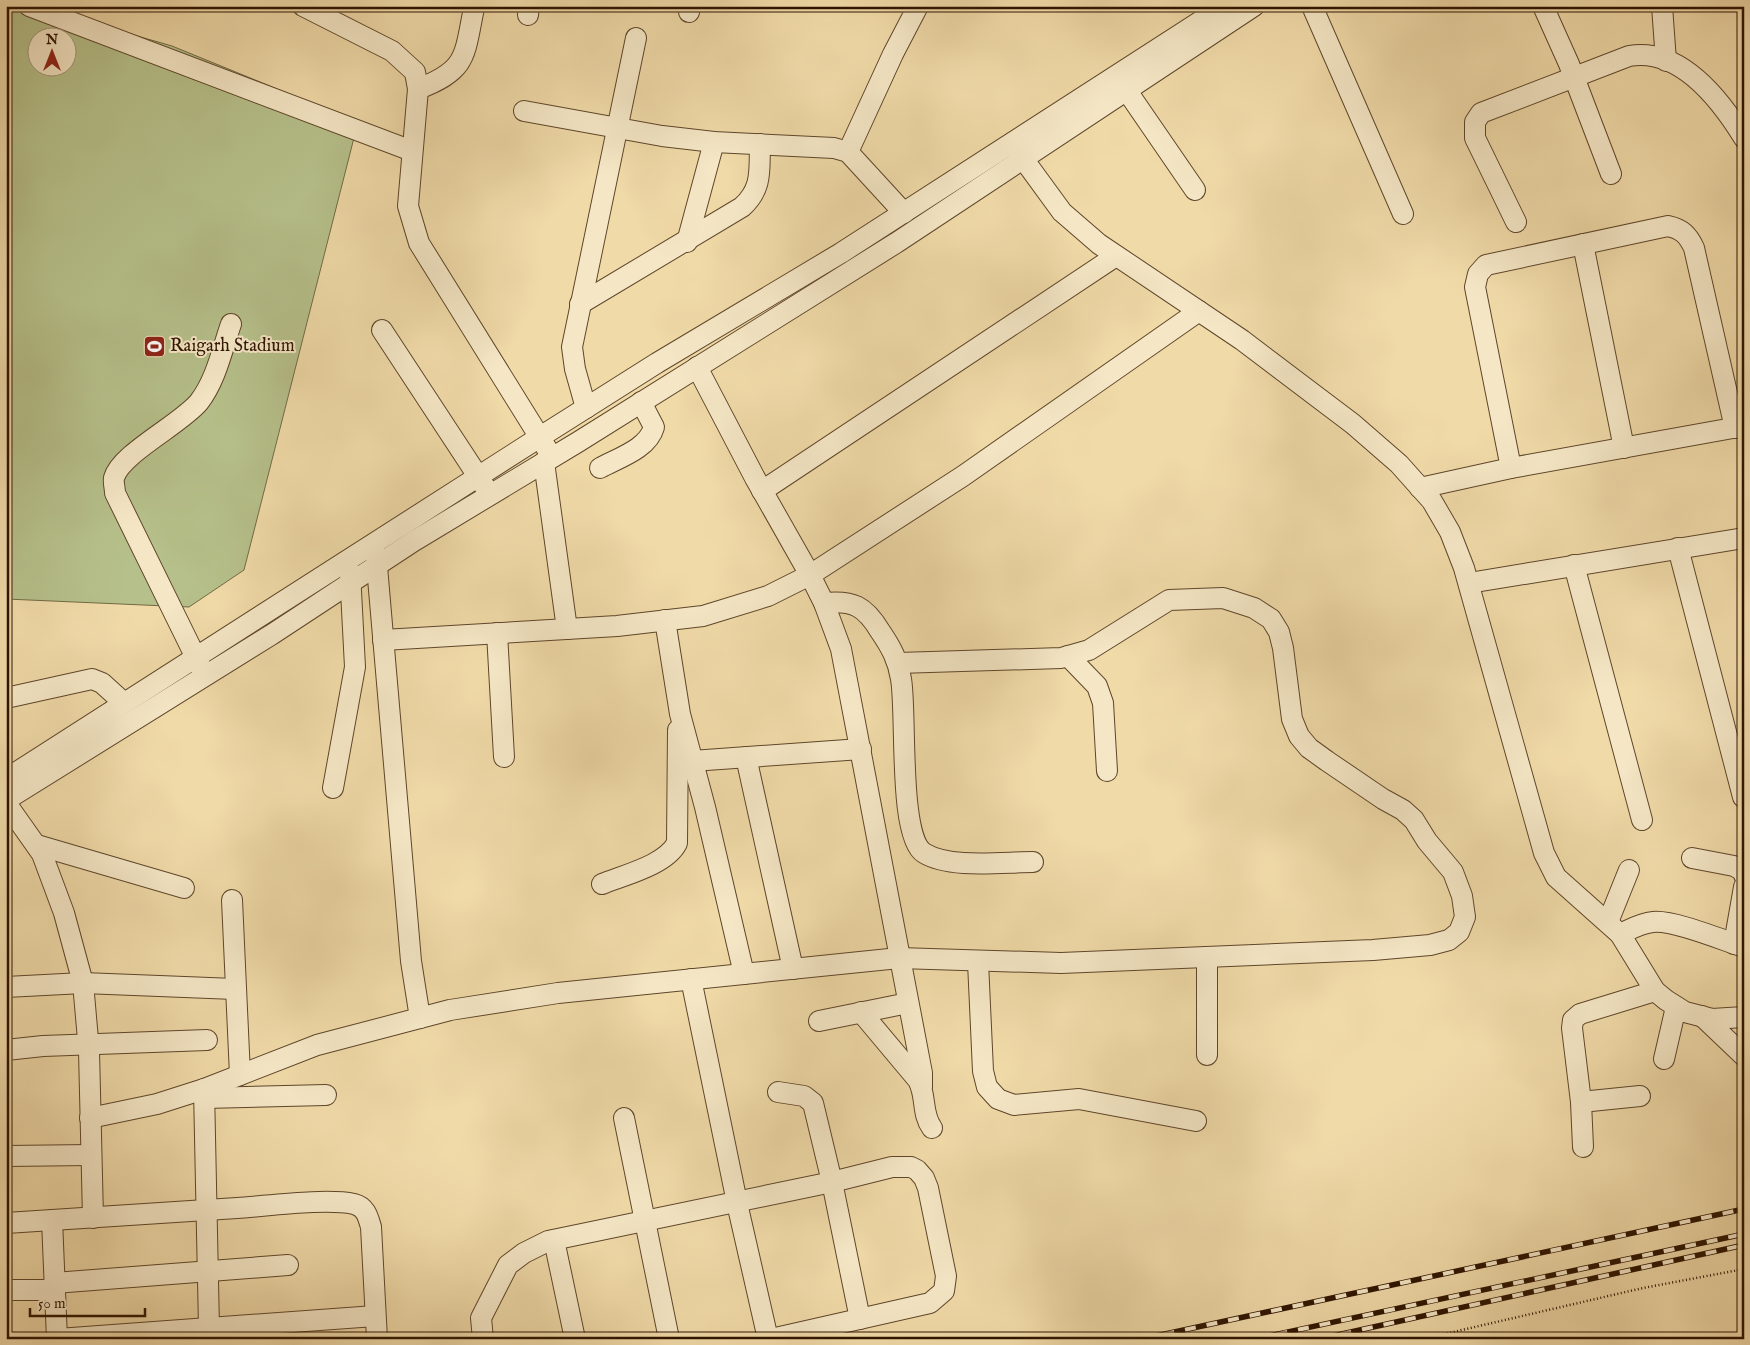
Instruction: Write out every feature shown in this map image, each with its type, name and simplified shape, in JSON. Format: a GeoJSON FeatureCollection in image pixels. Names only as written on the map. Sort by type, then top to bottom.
{"type":"FeatureCollection","features":[{"type":"Feature","properties":{"kind":"street"},"geometry":{"type":"LineString","coordinates":[[29,6],[412,151]]}},
{"type":"Feature","properties":{"kind":"street"},"geometry":{"type":"LineString","coordinates":[[303,6],[392,52],[415,72],[418,88],[408,206],[419,242],[540,437],[548,460],[567,629]]}},
{"type":"Feature","properties":{"kind":"street"},"geometry":{"type":"LineString","coordinates":[[848,152],[892,54],[918,6]]}},
{"type":"Feature","properties":{"kind":"street"},"geometry":{"type":"LineString","coordinates":[[6,780],[586,408],[904,213],[1127,91],[1169,52],[1224,6]]}},
{"type":"Feature","properties":{"kind":"street"},"geometry":{"type":"LineString","coordinates":[[92,1218],[88,1044],[83,983],[64,913],[42,854],[6,801],[206,676],[377,565],[896,243],[1018,152],[1169,52],[1254,6]]}},
{"type":"Feature","properties":{"kind":"street"},"geometry":{"type":"LineString","coordinates":[[1312,6],[1403,214]]}},
{"type":"Feature","properties":{"kind":"street"},"geometry":{"type":"LineString","coordinates":[[1543,6],[1574,77],[1611,174]]}},
{"type":"Feature","properties":{"kind":"street"},"geometry":{"type":"LineString","coordinates":[[1662,6],[1666,61]]}},
{"type":"Feature","properties":{"kind":"street"},"geometry":{"type":"LineString","coordinates":[[418,88],[442,80],[454,70],[464,57],[474,8]]}},
{"type":"Feature","properties":{"kind":"street"},"geometry":{"type":"LineString","coordinates":[[586,408],[572,347],[619,129],[636,38]]}},
{"type":"Feature","properties":{"kind":"street"},"geometry":{"type":"LineString","coordinates":[[1516,222],[1475,138],[1474,122],[1481,113],[1574,77],[1635,55],[1656,55],[1692,76],[1736,115],[1744,138]]}},
{"type":"Feature","properties":{"kind":"street"},"geometry":{"type":"LineString","coordinates":[[1127,91],[1195,190]]}},
{"type":"Feature","properties":{"kind":"street"},"geometry":{"type":"LineString","coordinates":[[524,111],[619,129],[714,142],[822,146],[848,152],[904,213]]}},
{"type":"Feature","properties":{"kind":"street"},"geometry":{"type":"LineString","coordinates":[[686,242],[714,142]]}},
{"type":"Feature","properties":{"kind":"street"},"geometry":{"type":"LineString","coordinates":[[580,304],[686,242],[742,207],[754,197],[758,184],[760,144]]}},
{"type":"Feature","properties":{"kind":"street"},"geometry":{"type":"LineString","coordinates":[[1018,152],[1062,212],[1116,256],[1242,340],[1353,424],[1399,464],[1432,501],[1450,532],[1468,582],[1544,853],[1556,877],[1614,928],[1655,991],[1676,1007],[1712,1019],[1744,1017]]}},
{"type":"Feature","properties":{"kind":"street"},"geometry":{"type":"LineString","coordinates":[[1420,488],[1511,468],[1739,427],[1694,248],[1688,237],[1679,228],[1668,226],[1486,265],[1478,274],[1475,287],[1511,468]]}},
{"type":"Feature","properties":{"kind":"street"},"geometry":{"type":"LineString","coordinates":[[1583,244],[1624,448]]}},
{"type":"Feature","properties":{"kind":"street"},"geometry":{"type":"LineString","coordinates":[[762,491],[1116,256]]}},
{"type":"Feature","properties":{"kind":"street"},"geometry":{"type":"LineString","coordinates":[[383,640],[567,629],[703,616],[768,596],[810,575],[963,476],[1199,311]]}},
{"type":"Feature","properties":{"kind":"street"},"geometry":{"type":"LineString","coordinates":[[206,676],[194,658],[115,493],[114,478],[120,465],[186,416],[199,402],[210,386],[231,324]]}},
{"type":"Feature","properties":{"kind":"street"},"geometry":{"type":"LineString","coordinates":[[382,330],[491,494]]}},
{"type":"Feature","properties":{"kind":"street"},"geometry":{"type":"LineString","coordinates":[[697,367],[762,491],[810,575],[824,604],[847,671],[922,1073],[924,1111],[927,1121],[932,1128]]}},
{"type":"Feature","properties":{"kind":"street"},"geometry":{"type":"LineString","coordinates":[[600,468],[642,445],[651,436],[654,427],[641,402]]}},
{"type":"Feature","properties":{"kind":"street"},"geometry":{"type":"LineString","coordinates":[[1468,582],[1744,538]]}},
{"type":"Feature","properties":{"kind":"street"},"geometry":{"type":"LineString","coordinates":[[375,543],[412,961],[420,1018]]}},
{"type":"Feature","properties":{"kind":"street"},"geometry":{"type":"LineString","coordinates":[[1678,548],[1743,797]]}},
{"type":"Feature","properties":{"kind":"street"},"geometry":{"type":"LineString","coordinates":[[333,788],[355,667],[352,582],[348,560]]}},
{"type":"Feature","properties":{"kind":"street"},"geometry":{"type":"LineString","coordinates":[[1574,565],[1642,820]]}},
{"type":"Feature","properties":{"kind":"street"},"geometry":{"type":"LineString","coordinates":[[204,1094],[240,1075],[317,1045],[450,1010],[522,998],[900,958],[978,962],[1061,963],[1373,950],[1430,945],[1449,940],[1459,932],[1465,917],[1462,896],[1453,872],[1427,841],[1414,820],[1403,810],[1326,761],[1309,748],[1299,736],[1292,719],[1283,648],[1278,632],[1271,619],[1254,608],[1223,598],[1169,600],[1089,650],[1061,658],[898,663]]}},
{"type":"Feature","properties":{"kind":"street"},"geometry":{"type":"LineString","coordinates":[[824,604],[842,601],[862,608],[872,618],[896,654],[904,705],[908,819],[914,842],[923,852],[953,862],[1033,862]]}},
{"type":"Feature","properties":{"kind":"street"},"geometry":{"type":"LineString","coordinates":[[665,620],[680,714],[744,974]]}},
{"type":"Feature","properties":{"kind":"street"},"geometry":{"type":"LineString","coordinates":[[497,633],[504,757]]}},
{"type":"Feature","properties":{"kind":"street"},"geometry":{"type":"LineString","coordinates":[[1068,656],[1097,686],[1103,704],[1107,771]]}},
{"type":"Feature","properties":{"kind":"street"},"geometry":{"type":"LineString","coordinates":[[6,698],[92,679],[102,682],[124,704]]}},
{"type":"Feature","properties":{"kind":"street"},"geometry":{"type":"LineString","coordinates":[[602,884],[662,859],[672,852],[677,843],[677,744],[680,714]]}},
{"type":"Feature","properties":{"kind":"street"},"geometry":{"type":"LineString","coordinates":[[692,760],[861,749]]}},
{"type":"Feature","properties":{"kind":"street"},"geometry":{"type":"LineString","coordinates":[[746,757],[794,969]]}},
{"type":"Feature","properties":{"kind":"street"},"geometry":{"type":"LineString","coordinates":[[37,846],[184,888]]}},
{"type":"Feature","properties":{"kind":"street"},"geometry":{"type":"LineString","coordinates":[[1692,858],[1734,866],[1743,871],[1744,875]]}},
{"type":"Feature","properties":{"kind":"street"},"geometry":{"type":"LineString","coordinates":[[1614,928],[1630,870]]}},
{"type":"Feature","properties":{"kind":"street"},"geometry":{"type":"LineString","coordinates":[[1614,928],[1655,921],[1669,923],[1739,946],[1744,887]]}},
{"type":"Feature","properties":{"kind":"street"},"geometry":{"type":"LineString","coordinates":[[232,900],[240,1075]]}},
{"type":"Feature","properties":{"kind":"street"},"geometry":{"type":"LineString","coordinates":[[1207,957],[1207,1055]]}},
{"type":"Feature","properties":{"kind":"street"},"geometry":{"type":"LineString","coordinates":[[978,962],[983,1071],[987,1087],[998,1100],[1014,1105],[1079,1100],[1196,1121]]}},
{"type":"Feature","properties":{"kind":"street"},"geometry":{"type":"LineString","coordinates":[[483,1339],[481,1318],[508,1266],[524,1253],[554,1240],[644,1221],[737,1202],[832,1182],[892,1167],[911,1167],[917,1170],[928,1188],[946,1276],[944,1291],[930,1303],[770,1339],[737,1202],[691,979]]}},
{"type":"Feature","properties":{"kind":"street"},"geometry":{"type":"LineString","coordinates":[[6,988],[83,983],[235,989]]}},
{"type":"Feature","properties":{"kind":"street"},"geometry":{"type":"LineString","coordinates":[[1583,1147],[1581,1102],[1572,1028],[1573,1020],[1580,1014],[1655,991]]}},
{"type":"Feature","properties":{"kind":"street"},"geometry":{"type":"LineString","coordinates":[[819,1021],[908,1003]]}},
{"type":"Feature","properties":{"kind":"street"},"geometry":{"type":"LineString","coordinates":[[1664,1059],[1676,1007]]}},
{"type":"Feature","properties":{"kind":"street"},"geometry":{"type":"LineString","coordinates":[[861,1012],[922,1087]]}},
{"type":"Feature","properties":{"kind":"street"},"geometry":{"type":"LineString","coordinates":[[1702,1016],[1744,1056]]}},
{"type":"Feature","properties":{"kind":"street"},"geometry":{"type":"LineString","coordinates":[[6,1050],[88,1044],[207,1040]]}},
{"type":"Feature","properties":{"kind":"street"},"geometry":{"type":"LineString","coordinates":[[778,1092],[804,1096],[812,1103],[832,1182],[860,1319]]}},
{"type":"Feature","properties":{"kind":"street"},"geometry":{"type":"LineString","coordinates":[[90,1118],[204,1094],[326,1095]]}},
{"type":"Feature","properties":{"kind":"street"},"geometry":{"type":"LineString","coordinates":[[204,1094],[208,1210],[209,1328]]}},
{"type":"Feature","properties":{"kind":"street"},"geometry":{"type":"LineString","coordinates":[[1581,1102],[1640,1096]]}},
{"type":"Feature","properties":{"kind":"street"},"geometry":{"type":"LineString","coordinates":[[624,1118],[669,1339]]}},
{"type":"Feature","properties":{"kind":"street"},"geometry":{"type":"LineString","coordinates":[[6,1156],[91,1155]]}},
{"type":"Feature","properties":{"kind":"street"},"geometry":{"type":"LineString","coordinates":[[6,1223],[326,1203],[355,1204],[362,1207],[368,1216],[371,1227],[377,1339]]}},
{"type":"Feature","properties":{"kind":"street"},"geometry":{"type":"LineString","coordinates":[[52,1220],[58,1339],[375,1316]]}},
{"type":"Feature","properties":{"kind":"street"},"geometry":{"type":"LineString","coordinates":[[554,1240],[575,1339]]}},
{"type":"Feature","properties":{"kind":"street"},"geometry":{"type":"LineString","coordinates":[[6,1290],[288,1265]]}},
{"type":"Feature","properties":{"kind":"path"},"geometry":{"type":"LineString","coordinates":[[1423,1339],[1643,1288],[1744,1269]]}},
{"type":"Feature","properties":{"kind":"green space","name":"Raigarh Stadium"},"geometry":{"type":"Polygon","coordinates":[[[6,6],[33,6],[172,46],[358,122],[244,570],[189,607],[6,599],[6,6]]]}},
{"type":"Feature","properties":{"kind":"railway"},"geometry":{"type":"LineString","coordinates":[[1142,1339],[1744,1209]]}},
{"type":"Feature","properties":{"kind":"railway"},"geometry":{"type":"LineString","coordinates":[[1255,1339],[1744,1234]]}},
{"type":"Feature","properties":{"kind":"railway"},"geometry":{"type":"LineString","coordinates":[[1319,1339],[1744,1245]]}},
{"type":"Feature","properties":{"kind":"place","name":"Raigarh Stadium"},"geometry":{"type":"Point","coordinates":[154,346]}}]}
